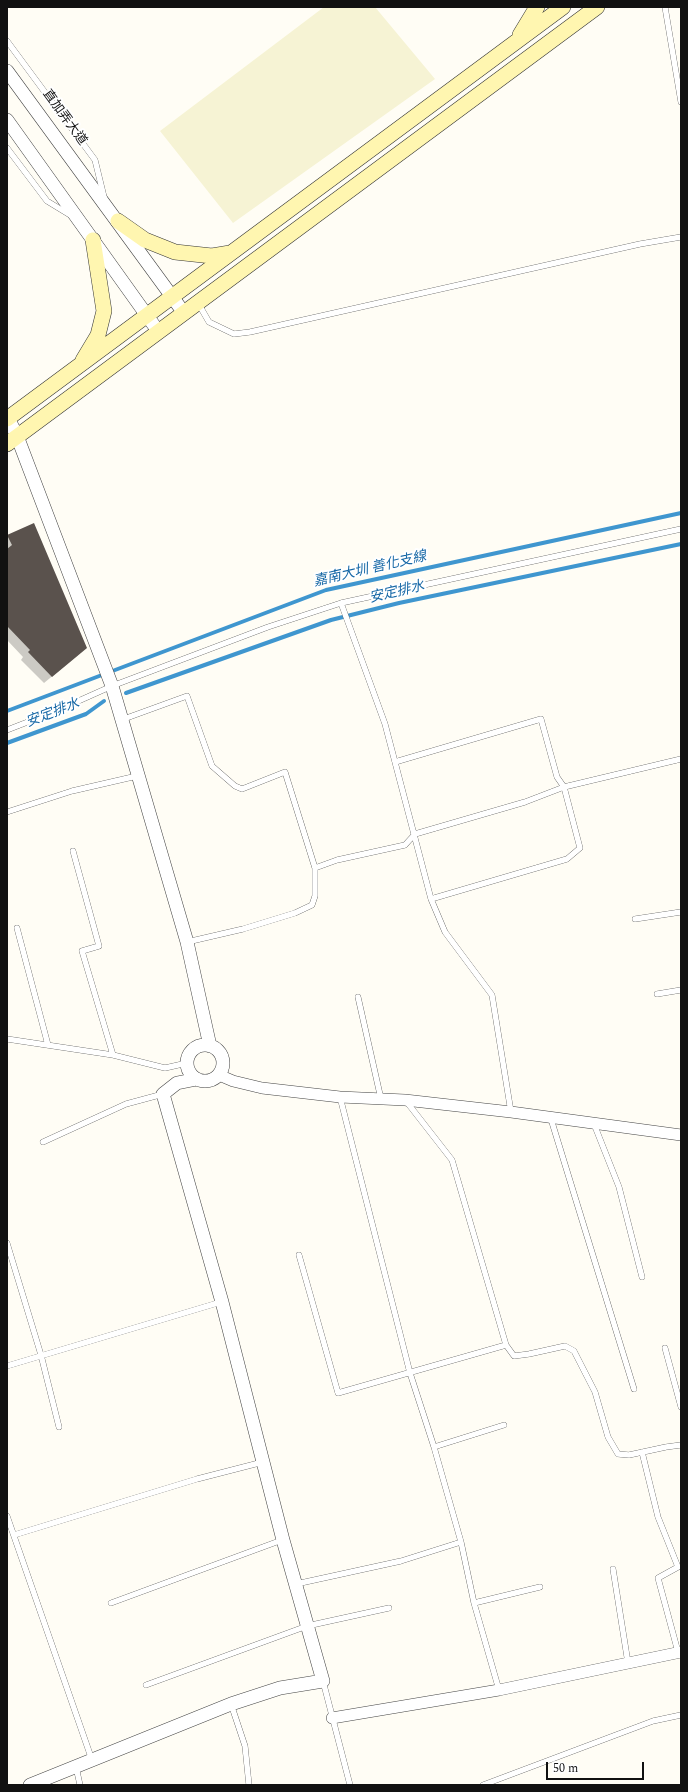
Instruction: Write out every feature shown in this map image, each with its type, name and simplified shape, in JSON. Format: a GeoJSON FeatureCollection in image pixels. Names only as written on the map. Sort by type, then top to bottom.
{"type":"FeatureCollection","features":[{"type":"Feature","properties":{"kind":"main road"},"geometry":{"type":"LineString","coordinates":[[514,44],[537,7]]}},
{"type":"Feature","properties":{"kind":"main road"},"geometry":{"type":"LineString","coordinates":[[8,418],[563,7]]}},
{"type":"Feature","properties":{"kind":"main road"},"geometry":{"type":"LineString","coordinates":[[12,440],[597,7]]}},
{"type":"Feature","properties":{"kind":"main road"},"geometry":{"type":"LineString","coordinates":[[118,221],[145,240],[175,252],[212,256],[231,253]]}},
{"type":"Feature","properties":{"kind":"main road"},"geometry":{"type":"LineString","coordinates":[[79,366],[98,335],[104,311],[93,240]]}},
{"type":"Feature","properties":{"kind":"street","name":"直加弄大道"},"geometry":{"type":"LineString","coordinates":[[7,71],[184,313]]}},
{"type":"Feature","properties":{"kind":"street"},"geometry":{"type":"LineString","coordinates":[[7,120],[158,331]]}},
{"type":"Feature","properties":{"kind":"street"},"geometry":{"type":"LineString","coordinates":[[8,418],[12,440],[111,684],[187,942],[202,1003],[210,1046]]}},
{"type":"Feature","properties":{"kind":"street"},"geometry":{"type":"LineString","coordinates":[[30,1785],[76,1768],[231,1704],[280,1688],[322,1681],[283,1540],[222,1302],[163,1094],[177,1083],[197,1079],[209,1081],[219,1075],[223,1064],[222,1058],[216,1048],[210,1046],[199,1046],[194,1049],[188,1058],[187,1063],[190,1072],[197,1079]]}},
{"type":"Feature","properties":{"kind":"street"},"geometry":{"type":"LineString","coordinates":[[219,1075],[233,1081],[262,1088],[340,1097],[405,1100],[511,1112],[551,1119],[681,1136]]}},
{"type":"Feature","properties":{"kind":"street"},"geometry":{"type":"LineString","coordinates":[[332,1718],[499,1690],[680,1652]]}},
{"type":"Feature","properties":{"kind":"lane"},"geometry":{"type":"LineString","coordinates":[[665,7],[681,102]]}},
{"type":"Feature","properties":{"kind":"lane","name":"直加弄大道"},"geometry":{"type":"LineString","coordinates":[[7,41],[95,160],[105,203]]}},
{"type":"Feature","properties":{"kind":"lane"},"geometry":{"type":"LineString","coordinates":[[7,148],[47,201],[78,219]]}},
{"type":"Feature","properties":{"kind":"lane"},"geometry":{"type":"LineString","coordinates":[[198,303],[209,322],[234,334],[250,332],[640,244],[681,237]]}},
{"type":"Feature","properties":{"kind":"lane"},"geometry":{"type":"LineString","coordinates":[[7,730],[56,711],[111,684],[268,627],[342,603],[681,529]]}},
{"type":"Feature","properties":{"kind":"lane"},"geometry":{"type":"LineString","coordinates":[[342,603],[385,724],[431,899],[445,932],[492,995],[511,1112]]}},
{"type":"Feature","properties":{"kind":"lane"},"geometry":{"type":"LineString","coordinates":[[121,720],[188,696],[212,766],[235,786],[242,789],[285,772],[315,868],[315,896],[312,905],[296,913],[243,930],[187,942]]}},
{"type":"Feature","properties":{"kind":"lane"},"geometry":{"type":"LineString","coordinates":[[396,762],[541,719],[557,777],[564,787],[580,848],[567,859],[431,899]]}},
{"type":"Feature","properties":{"kind":"lane"},"geometry":{"type":"LineString","coordinates":[[315,868],[337,860],[405,844],[415,834],[525,802],[564,787],[681,759]]}},
{"type":"Feature","properties":{"kind":"lane"},"geometry":{"type":"LineString","coordinates":[[7,812],[72,791],[137,776]]}},
{"type":"Feature","properties":{"kind":"lane"},"geometry":{"type":"LineString","coordinates":[[73,851],[99,946],[82,952],[113,1055]]}},
{"type":"Feature","properties":{"kind":"lane"},"geometry":{"type":"LineString","coordinates":[[635,919],[681,912]]}},
{"type":"Feature","properties":{"kind":"lane"},"geometry":{"type":"LineString","coordinates":[[17,928],[48,1045]]}},
{"type":"Feature","properties":{"kind":"lane"},"geometry":{"type":"LineString","coordinates":[[657,994],[681,990]]}},
{"type":"Feature","properties":{"kind":"lane"},"geometry":{"type":"LineString","coordinates":[[358,997],[381,1099]]}},
{"type":"Feature","properties":{"kind":"lane"},"geometry":{"type":"LineString","coordinates":[[7,1039],[113,1055],[165,1068],[187,1063]]}},
{"type":"Feature","properties":{"kind":"lane"},"geometry":{"type":"LineString","coordinates":[[43,1142],[126,1104],[163,1094]]}},
{"type":"Feature","properties":{"kind":"lane"},"geometry":{"type":"LineString","coordinates":[[340,1097],[410,1373],[434,1447],[461,1542],[474,1603],[499,1690]]}},
{"type":"Feature","properties":{"kind":"lane"},"geometry":{"type":"LineString","coordinates":[[405,1100],[452,1160],[506,1345],[514,1356],[565,1346],[574,1351],[595,1392],[608,1437],[618,1454],[628,1455],[681,1445]]}},
{"type":"Feature","properties":{"kind":"lane"},"geometry":{"type":"LineString","coordinates":[[551,1119],[634,1389]]}},
{"type":"Feature","properties":{"kind":"lane"},"geometry":{"type":"LineString","coordinates":[[594,1124],[619,1186],[642,1277]]}},
{"type":"Feature","properties":{"kind":"lane"},"geometry":{"type":"LineString","coordinates":[[7,1243],[41,1355],[60,1427]]}},
{"type":"Feature","properties":{"kind":"lane"},"geometry":{"type":"LineString","coordinates":[[299,1256],[338,1393],[506,1345]]}},
{"type":"Feature","properties":{"kind":"lane"},"geometry":{"type":"LineString","coordinates":[[7,1366],[222,1302]]}},
{"type":"Feature","properties":{"kind":"lane"},"geometry":{"type":"LineString","coordinates":[[665,1348],[681,1407]]}},
{"type":"Feature","properties":{"kind":"lane"},"geometry":{"type":"LineString","coordinates":[[434,1447],[504,1425]]}},
{"type":"Feature","properties":{"kind":"lane"},"geometry":{"type":"LineString","coordinates":[[642,1452],[658,1517],[678,1566],[658,1578],[680,1652]]}},
{"type":"Feature","properties":{"kind":"lane"},"geometry":{"type":"LineString","coordinates":[[14,1535],[196,1479],[264,1462]]}},
{"type":"Feature","properties":{"kind":"lane"},"geometry":{"type":"LineString","coordinates":[[7,1516],[92,1761]]}},
{"type":"Feature","properties":{"kind":"lane"},"geometry":{"type":"LineString","coordinates":[[111,1603],[283,1540]]}},
{"type":"Feature","properties":{"kind":"lane"},"geometry":{"type":"LineString","coordinates":[[296,1584],[401,1561],[461,1542]]}},
{"type":"Feature","properties":{"kind":"lane"},"geometry":{"type":"LineString","coordinates":[[613,1569],[628,1663]]}},
{"type":"Feature","properties":{"kind":"lane"},"geometry":{"type":"LineString","coordinates":[[474,1603],[540,1587]]}},
{"type":"Feature","properties":{"kind":"lane"},"geometry":{"type":"LineString","coordinates":[[146,1684],[307,1626],[389,1608]]}},
{"type":"Feature","properties":{"kind":"lane"},"geometry":{"type":"LineString","coordinates":[[322,1681],[350,1785]]}},
{"type":"Feature","properties":{"kind":"lane"},"geometry":{"type":"LineString","coordinates":[[231,1704],[245,1746],[249,1785]]}},
{"type":"Feature","properties":{"kind":"lane"},"geometry":{"type":"LineString","coordinates":[[483,1785],[653,1721],[681,1715]]}},
{"type":"Feature","properties":{"kind":"lane"},"geometry":{"type":"LineString","coordinates":[[76,1768],[80,1785]]}},
{"type":"Feature","properties":{"kind":"shaded area"},"geometry":{"type":"Polygon","coordinates":[[[324,7],[375,7],[435,79],[233,223],[160,131],[324,7]]]}},
{"type":"Feature","properties":{"kind":"building"},"geometry":{"type":"Polygon","coordinates":[[[34,523],[87,648],[52,677],[28,652],[30,650],[7,626],[7,549],[12,545],[7,535],[34,523]]]}},
{"type":"Feature","properties":{"kind":"waterway","name":"嘉南大圳 善化支線"},"geometry":{"type":"LineString","coordinates":[[7,711],[326,590],[681,513]]}},
{"type":"Feature","properties":{"kind":"waterway","name":"安定排水"},"geometry":{"type":"LineString","coordinates":[[126,693],[331,620],[399,603],[681,544]]}},
{"type":"Feature","properties":{"kind":"waterway","name":"安定排水"},"geometry":{"type":"LineString","coordinates":[[7,743],[86,714],[104,701]]}}]}
